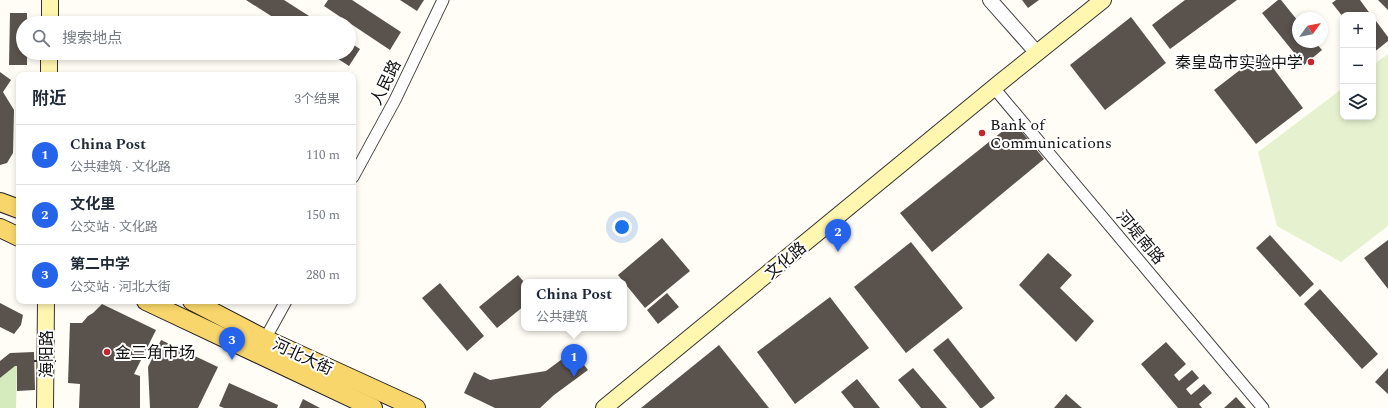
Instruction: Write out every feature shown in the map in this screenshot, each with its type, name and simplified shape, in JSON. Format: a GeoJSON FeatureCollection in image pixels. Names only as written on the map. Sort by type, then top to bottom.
{"type":"FeatureCollection","features":[{"type":"Feature","properties":{"kind":"main road"},"geometry":{"type":"LineString","coordinates":[[50,0],[50,16]]}},
{"type":"Feature","properties":{"kind":"main road"},"geometry":{"type":"LineString","coordinates":[[1037,53],[1103,0]]}},
{"type":"Feature","properties":{"kind":"main road","name":"文化路"},"geometry":{"type":"LineString","coordinates":[[604,408],[1037,53]]}},
{"type":"Feature","properties":{"kind":"main road"},"geometry":{"type":"LineString","coordinates":[[48,72],[49,60]]}},
{"type":"Feature","properties":{"kind":"main road"},"geometry":{"type":"LineString","coordinates":[[0,202],[16,208]]}},
{"type":"Feature","properties":{"kind":"main road"},"geometry":{"type":"LineString","coordinates":[[0,228],[16,236]]}},
{"type":"Feature","properties":{"kind":"main road","name":"海阳路"},"geometry":{"type":"LineString","coordinates":[[46,304],[46,408]]}},
{"type":"Feature","properties":{"kind":"main road"},"geometry":{"type":"LineString","coordinates":[[152,304],[373,408]]}},
{"type":"Feature","properties":{"kind":"main road","name":"河北大街"},"geometry":{"type":"LineString","coordinates":[[198,304],[265,339],[416,408]]}},
{"type":"Feature","properties":{"kind":"street","name":"人民路"},"geometry":{"type":"LineString","coordinates":[[356,172],[395,100],[443,0]]}},
{"type":"Feature","properties":{"kind":"street"},"geometry":{"type":"LineString","coordinates":[[990,0],[1037,53]]}},
{"type":"Feature","properties":{"kind":"street","name":"河堤南路"},"geometry":{"type":"LineString","coordinates":[[998,84],[1263,408]]}},
{"type":"Feature","properties":{"kind":"street"},"geometry":{"type":"LineString","coordinates":[[265,339],[284,304]]}},
{"type":"Feature","properties":{"kind":"path"},"geometry":{"type":"LineString","coordinates":[[34,361],[56,361]]}},
{"type":"Feature","properties":{"kind":"green space"},"geometry":{"type":"Polygon","coordinates":[[[1388,54],[1388,226],[1341,262],[1277,226],[1258,152],[1340,90],[1340,120],[1376,120],[1376,63],[1388,54]]]}},
{"type":"Feature","properties":{"kind":"green space"},"geometry":{"type":"Polygon","coordinates":[[[17,366],[16,408],[0,408],[0,378],[17,366]]]}},
{"type":"Feature","properties":{"kind":"building"},"geometry":{"type":"Polygon","coordinates":[[[246,0],[284,0],[309,16],[271,16],[246,0]]]}},
{"type":"Feature","properties":{"kind":"building"},"geometry":{"type":"Polygon","coordinates":[[[328,0],[352,0],[401,32],[390,50],[356,27],[356,16],[339,16],[324,6],[328,0]]]}},
{"type":"Feature","properties":{"kind":"building"},"geometry":{"type":"Polygon","coordinates":[[[400,0],[424,0],[417,11],[400,0]]]}},
{"type":"Feature","properties":{"kind":"building"},"geometry":{"type":"Polygon","coordinates":[[[1022,0],[1039,0],[1028,8],[1022,0]]]}},
{"type":"Feature","properties":{"kind":"building"},"geometry":{"type":"Polygon","coordinates":[[[1185,0],[1237,0],[1170,49],[1152,25],[1185,0]]]}},
{"type":"Feature","properties":{"kind":"building"},"geometry":{"type":"Polygon","coordinates":[[[1278,0],[1281,0],[1292,14],[1292,48],[1320,48],[1322,50],[1304,65],[1262,13],[1278,0]]]}},
{"type":"Feature","properties":{"kind":"building"},"geometry":{"type":"Polygon","coordinates":[[[1336,0],[1360,0],[1369,12],[1340,13],[1332,3],[1336,0]]]}},
{"type":"Feature","properties":{"kind":"building"},"geometry":{"type":"Polygon","coordinates":[[[1378,0],[1388,0],[1388,10],[1378,0]]]}},
{"type":"Feature","properties":{"kind":"building"},"geometry":{"type":"Polygon","coordinates":[[[10,13],[27,13],[27,16],[16,16],[16,60],[27,60],[27,65],[9,65],[10,13]]]}},
{"type":"Feature","properties":{"kind":"building"},"geometry":{"type":"Polygon","coordinates":[[[1131,17],[1166,63],[1105,110],[1070,65],[1131,17]]]}},
{"type":"Feature","properties":{"kind":"building"},"geometry":{"type":"Polygon","coordinates":[[[1376,21],[1388,37],[1388,41],[1376,51],[1376,21]]]}},
{"type":"Feature","properties":{"kind":"building"},"geometry":{"type":"Polygon","coordinates":[[[356,46],[360,49],[356,55],[356,46]]]}},
{"type":"Feature","properties":{"kind":"building"},"geometry":{"type":"Polygon","coordinates":[[[1262,53],[1303,108],[1256,144],[1214,90],[1262,53]]]}},
{"type":"Feature","properties":{"kind":"building"},"geometry":{"type":"Polygon","coordinates":[[[340,60],[353,60],[349,66],[340,60]]]}},
{"type":"Feature","properties":{"kind":"building"},"geometry":{"type":"Polygon","coordinates":[[[0,72],[11,80],[3,92],[14,110],[13,153],[7,163],[0,165],[0,72]]]}},
{"type":"Feature","properties":{"kind":"building"},"geometry":{"type":"Polygon","coordinates":[[[1014,122],[1044,159],[932,252],[900,213],[1014,122]]]}},
{"type":"Feature","properties":{"kind":"building"},"geometry":{"type":"Polygon","coordinates":[[[1270,235],[1314,284],[1300,297],[1256,248],[1270,235]]]}},
{"type":"Feature","properties":{"kind":"building"},"geometry":{"type":"Polygon","coordinates":[[[662,238],[690,271],[645,308],[627,286],[627,279],[621,279],[618,275],[662,238]]]}},
{"type":"Feature","properties":{"kind":"building"},"geometry":{"type":"Polygon","coordinates":[[[1388,240],[1388,289],[1364,258],[1388,240]]]}},
{"type":"Feature","properties":{"kind":"building"},"geometry":{"type":"Polygon","coordinates":[[[911,242],[963,308],[906,353],[854,287],[911,242]]]}},
{"type":"Feature","properties":{"kind":"building"},"geometry":{"type":"Polygon","coordinates":[[[1048,253],[1072,275],[1060,288],[1094,321],[1076,342],[1019,285],[1048,253]]]}},
{"type":"Feature","properties":{"kind":"building"},"geometry":{"type":"Polygon","coordinates":[[[518,275],[521,279],[521,308],[497,328],[479,307],[518,275]]]}},
{"type":"Feature","properties":{"kind":"building"},"geometry":{"type":"Polygon","coordinates":[[[440,283],[484,336],[467,351],[422,298],[440,283]]]}},
{"type":"Feature","properties":{"kind":"building"},"geometry":{"type":"Polygon","coordinates":[[[1320,289],[1378,354],[1362,369],[1304,304],[1320,289]]]}},
{"type":"Feature","properties":{"kind":"building"},"geometry":{"type":"Polygon","coordinates":[[[667,293],[679,307],[658,324],[647,310],[667,293]]]}},
{"type":"Feature","properties":{"kind":"building"},"geometry":{"type":"Polygon","coordinates":[[[830,297],[869,348],[795,404],[757,352],[830,297]]]}},
{"type":"Feature","properties":{"kind":"building"},"geometry":{"type":"Polygon","coordinates":[[[0,303],[23,315],[21,325],[14,334],[0,327],[0,303]]]}},
{"type":"Feature","properties":{"kind":"building","name":"金三角市场"},"geometry":{"type":"Polygon","coordinates":[[[102,304],[156,330],[134,374],[140,376],[140,408],[79,408],[80,384],[68,383],[70,323],[82,323],[102,304]]]}},
{"type":"Feature","properties":{"kind":"building"},"geometry":{"type":"Polygon","coordinates":[[[948,338],[995,398],[982,408],[980,408],[933,350],[948,338]]]}},
{"type":"Feature","properties":{"kind":"building"},"geometry":{"type":"Polygon","coordinates":[[[161,340],[218,367],[198,408],[150,408],[148,367],[161,340]]]}},
{"type":"Feature","properties":{"kind":"building"},"geometry":{"type":"Polygon","coordinates":[[[1166,342],[1186,364],[1174,375],[1179,381],[1192,370],[1199,378],[1186,389],[1191,395],[1204,384],[1212,393],[1199,404],[1202,408],[1178,408],[1141,364],[1166,342]]]}},
{"type":"Feature","properties":{"kind":"building"},"geometry":{"type":"Polygon","coordinates":[[[719,345],[769,408],[641,408],[719,345]]]}},
{"type":"Feature","properties":{"kind":"building"},"geometry":{"type":"Polygon","coordinates":[[[573,351],[588,370],[554,395],[540,408],[495,408],[464,393],[474,372],[490,380],[546,371],[573,351]]]}},
{"type":"Feature","properties":{"kind":"building"},"geometry":{"type":"Polygon","coordinates":[[[34,352],[35,390],[17,391],[17,366],[0,378],[0,361],[10,353],[34,352]]]}},
{"type":"Feature","properties":{"kind":"building"},"geometry":{"type":"Polygon","coordinates":[[[913,368],[947,408],[921,408],[898,380],[913,368]]]}},
{"type":"Feature","properties":{"kind":"building"},"geometry":{"type":"Polygon","coordinates":[[[1388,368],[1388,394],[1375,382],[1388,368]]]}},
{"type":"Feature","properties":{"kind":"building"},"geometry":{"type":"Polygon","coordinates":[[[857,379],[880,408],[854,408],[841,392],[857,379]]]}},
{"type":"Feature","properties":{"kind":"building"},"geometry":{"type":"Polygon","coordinates":[[[229,383],[278,405],[277,408],[224,408],[219,406],[229,383]]]}},
{"type":"Feature","properties":{"kind":"building"},"geometry":{"type":"Polygon","coordinates":[[[1066,394],[1082,408],[1054,408],[1066,394]]]}},
{"type":"Feature","properties":{"kind":"building"},"geometry":{"type":"Polygon","coordinates":[[[1236,397],[1246,408],[1224,408],[1236,397]]]}},
{"type":"Feature","properties":{"kind":"building"},"geometry":{"type":"Polygon","coordinates":[[[303,399],[320,408],[299,408],[303,399]]]}},
{"type":"Feature","properties":{"kind":"place","name":"秦皇岛市实验中学"},"geometry":{"type":"Point","coordinates":[1311,62]}},
{"type":"Feature","properties":{"kind":"place","name":"Bank of Communications"},"geometry":{"type":"Point","coordinates":[982,133]}},
{"type":"Feature","properties":{"kind":"place","name":"文化里"},"geometry":{"type":"Point","coordinates":[838,252]}},
{"type":"Feature","properties":{"kind":"place","name":"金三角市场"},"geometry":{"type":"Point","coordinates":[107,352]}},
{"type":"Feature","properties":{"kind":"place","name":"第二中学"},"geometry":{"type":"Point","coordinates":[232,360]}},
{"type":"Feature","properties":{"kind":"place","name":"China Post"},"geometry":{"type":"Point","coordinates":[574,377]}}]}
